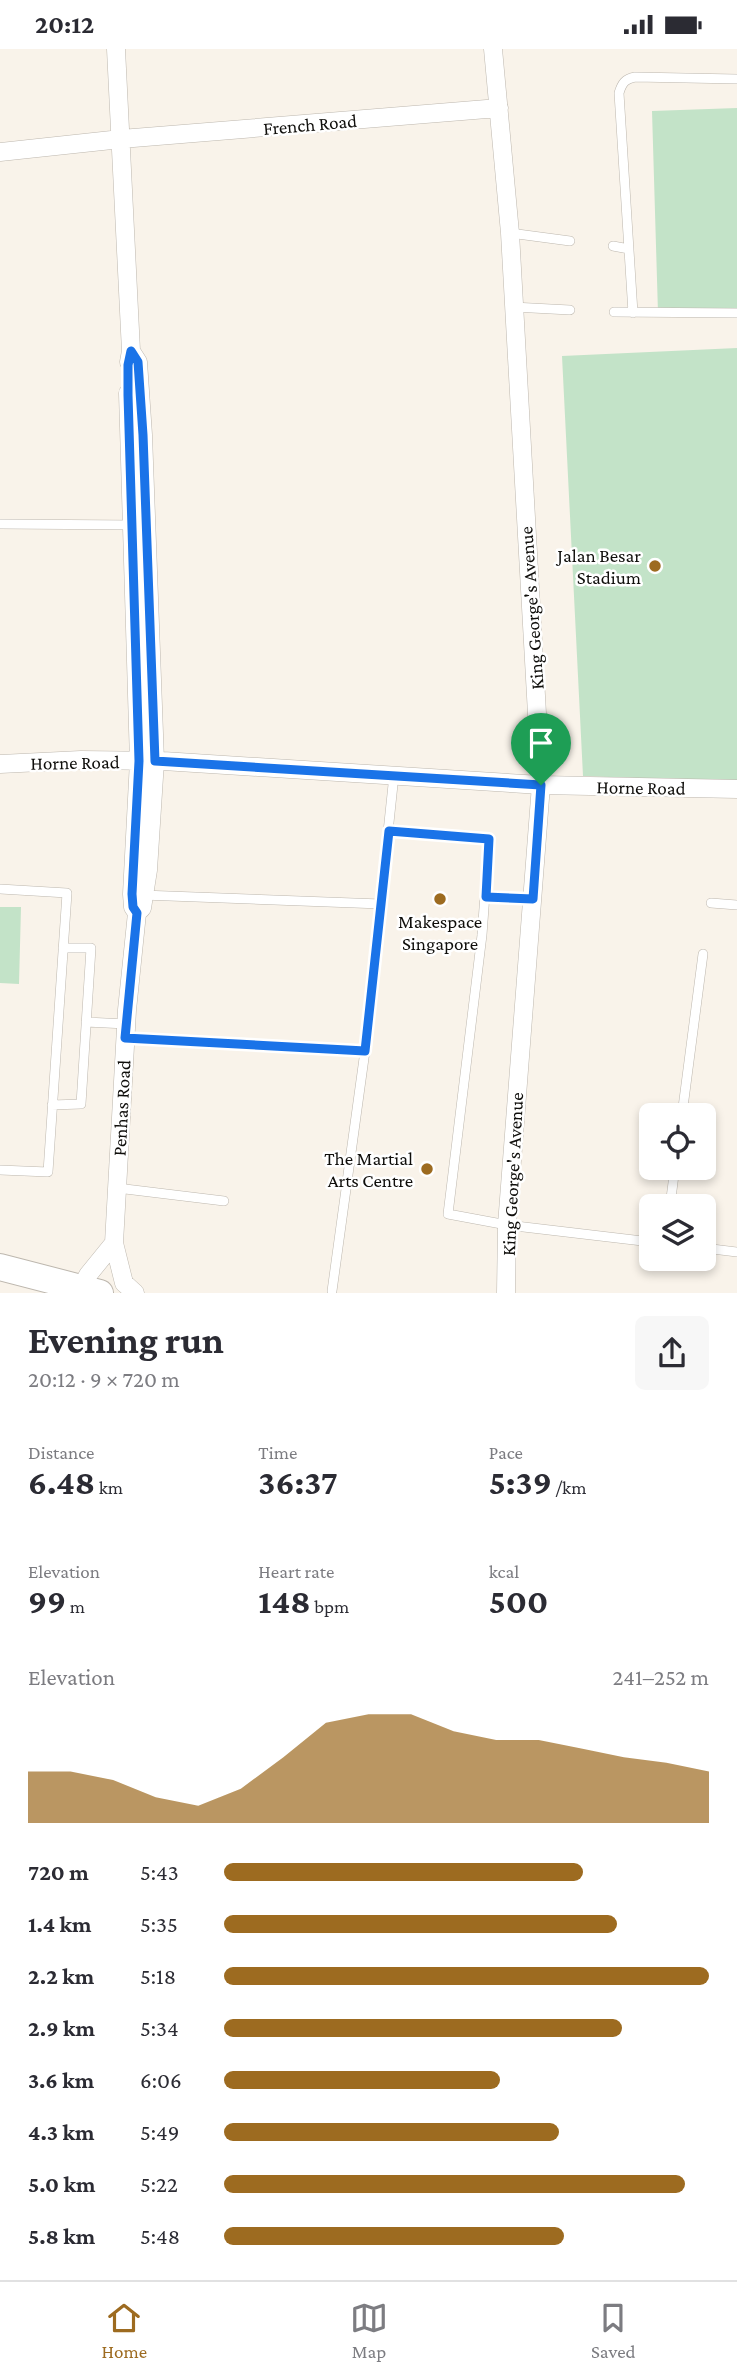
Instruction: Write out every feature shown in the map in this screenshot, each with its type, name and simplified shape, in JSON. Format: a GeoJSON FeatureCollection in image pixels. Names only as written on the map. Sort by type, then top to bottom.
{"type":"FeatureCollection","features":[{"type":"Feature","properties":{"kind":"main road"},"geometry":{"type":"LineString","coordinates":[[0,1267],[91,1291]]}},
{"type":"Feature","properties":{"kind":"street"},"geometry":{"type":"LineString","coordinates":[[116,49],[131,351],[128,365],[139,525],[147,761],[152,808],[139,895]]}},
{"type":"Feature","properties":{"kind":"street","name":"King George's Avenue"},"geometry":{"type":"LineString","coordinates":[[493,49],[510,233],[541,785],[507,1225],[506,1293]]}},
{"type":"Feature","properties":{"kind":"street","name":"French Road"},"geometry":{"type":"LineString","coordinates":[[0,152],[121,139],[499,108]]}},
{"type":"Feature","properties":{"kind":"street","name":"Horne Road"},"geometry":{"type":"LineString","coordinates":[[0,764],[81,759],[147,761],[541,785],[737,789]]}},
{"type":"Feature","properties":{"kind":"street"},"geometry":{"type":"LineString","coordinates":[[139,895],[147,761]]}},
{"type":"Feature","properties":{"kind":"street","name":"Penhas Road"},"geometry":{"type":"LineString","coordinates":[[135,1293],[124,1283],[114,1243],[125,1031],[137,913],[133,907],[139,895]]}},
{"type":"Feature","properties":{"kind":"street"},"geometry":{"type":"LineString","coordinates":[[91,1291],[88,1275],[114,1243]]}},
{"type":"Feature","properties":{"kind":"lane"},"geometry":{"type":"LineString","coordinates":[[634,313],[619,93],[622,84],[628,78],[635,77],[737,79]]}},
{"type":"Feature","properties":{"kind":"lane"},"geometry":{"type":"LineString","coordinates":[[510,233],[570,241]]}},
{"type":"Feature","properties":{"kind":"lane"},"geometry":{"type":"LineString","coordinates":[[613,246],[629,249]]}},
{"type":"Feature","properties":{"kind":"lane"},"geometry":{"type":"LineString","coordinates":[[513,307],[570,310]]}},
{"type":"Feature","properties":{"kind":"lane"},"geometry":{"type":"LineString","coordinates":[[614,312],[737,313]]}},
{"type":"Feature","properties":{"kind":"lane"},"geometry":{"type":"LineString","coordinates":[[0,524],[139,525]]}},
{"type":"Feature","properties":{"kind":"lane"},"geometry":{"type":"LineString","coordinates":[[332,1291],[365,1051],[394,775]]}},
{"type":"Feature","properties":{"kind":"lane"},"geometry":{"type":"LineString","coordinates":[[389,831],[489,839],[486,897],[448,1214],[507,1225],[639,1241]]}},
{"type":"Feature","properties":{"kind":"lane"},"geometry":{"type":"LineString","coordinates":[[0,889],[67,893],[48,1172],[0,1170]]}},
{"type":"Feature","properties":{"kind":"lane"},"geometry":{"type":"LineString","coordinates":[[139,895],[382,904]]}},
{"type":"Feature","properties":{"kind":"lane"},"geometry":{"type":"LineString","coordinates":[[486,897],[533,899]]}},
{"type":"Feature","properties":{"kind":"lane"},"geometry":{"type":"LineString","coordinates":[[711,904],[737,905]]}},
{"type":"Feature","properties":{"kind":"lane"},"geometry":{"type":"LineString","coordinates":[[52,1105],[81,1104],[90,948],[63,948]]}},
{"type":"Feature","properties":{"kind":"lane"},"geometry":{"type":"LineString","coordinates":[[684,1103],[703,954]]}},
{"type":"Feature","properties":{"kind":"lane"},"geometry":{"type":"LineString","coordinates":[[86,1022],[125,1031],[365,1051]]}},
{"type":"Feature","properties":{"kind":"lane"},"geometry":{"type":"LineString","coordinates":[[117,1188],[224,1201]]}},
{"type":"Feature","properties":{"kind":"lane"},"geometry":{"type":"LineString","coordinates":[[716,1249],[737,1252]]}},
{"type":"Feature","properties":{"kind":"green space"},"geometry":{"type":"Polygon","coordinates":[[[737,108],[737,310],[658,313],[652,111],[737,108]]]}},
{"type":"Feature","properties":{"kind":"green space","name":"Jalan Besar Stadium"},"geometry":{"type":"Polygon","coordinates":[[[737,348],[737,782],[583,776],[562,356],[737,348]]]}},
{"type":"Feature","properties":{"kind":"green space"},"geometry":{"type":"Polygon","coordinates":[[[0,907],[21,907],[19,984],[0,983],[0,907]]]}},
{"type":"Feature","properties":{"kind":"place","name":"Jalan Besar Stadium"},"geometry":{"type":"Point","coordinates":[655,566]}},
{"type":"Feature","properties":{"kind":"place","name":"Makespace Singapore"},"geometry":{"type":"Point","coordinates":[440,899]}},
{"type":"Feature","properties":{"kind":"place","name":"The Martial Arts Centre"},"geometry":{"type":"Point","coordinates":[427,1169]}},
{"type":"Feature","properties":{"kind":"route"},"geometry":{"type":"LineString","coordinates":[[131,351],[138,362],[143,435],[155,761],[541,785],[533,899],[486,897],[489,839],[389,831],[365,1051],[125,1038],[137,913],[133,907],[132,894],[139,761],[128,395],[131,351]]}}]}
